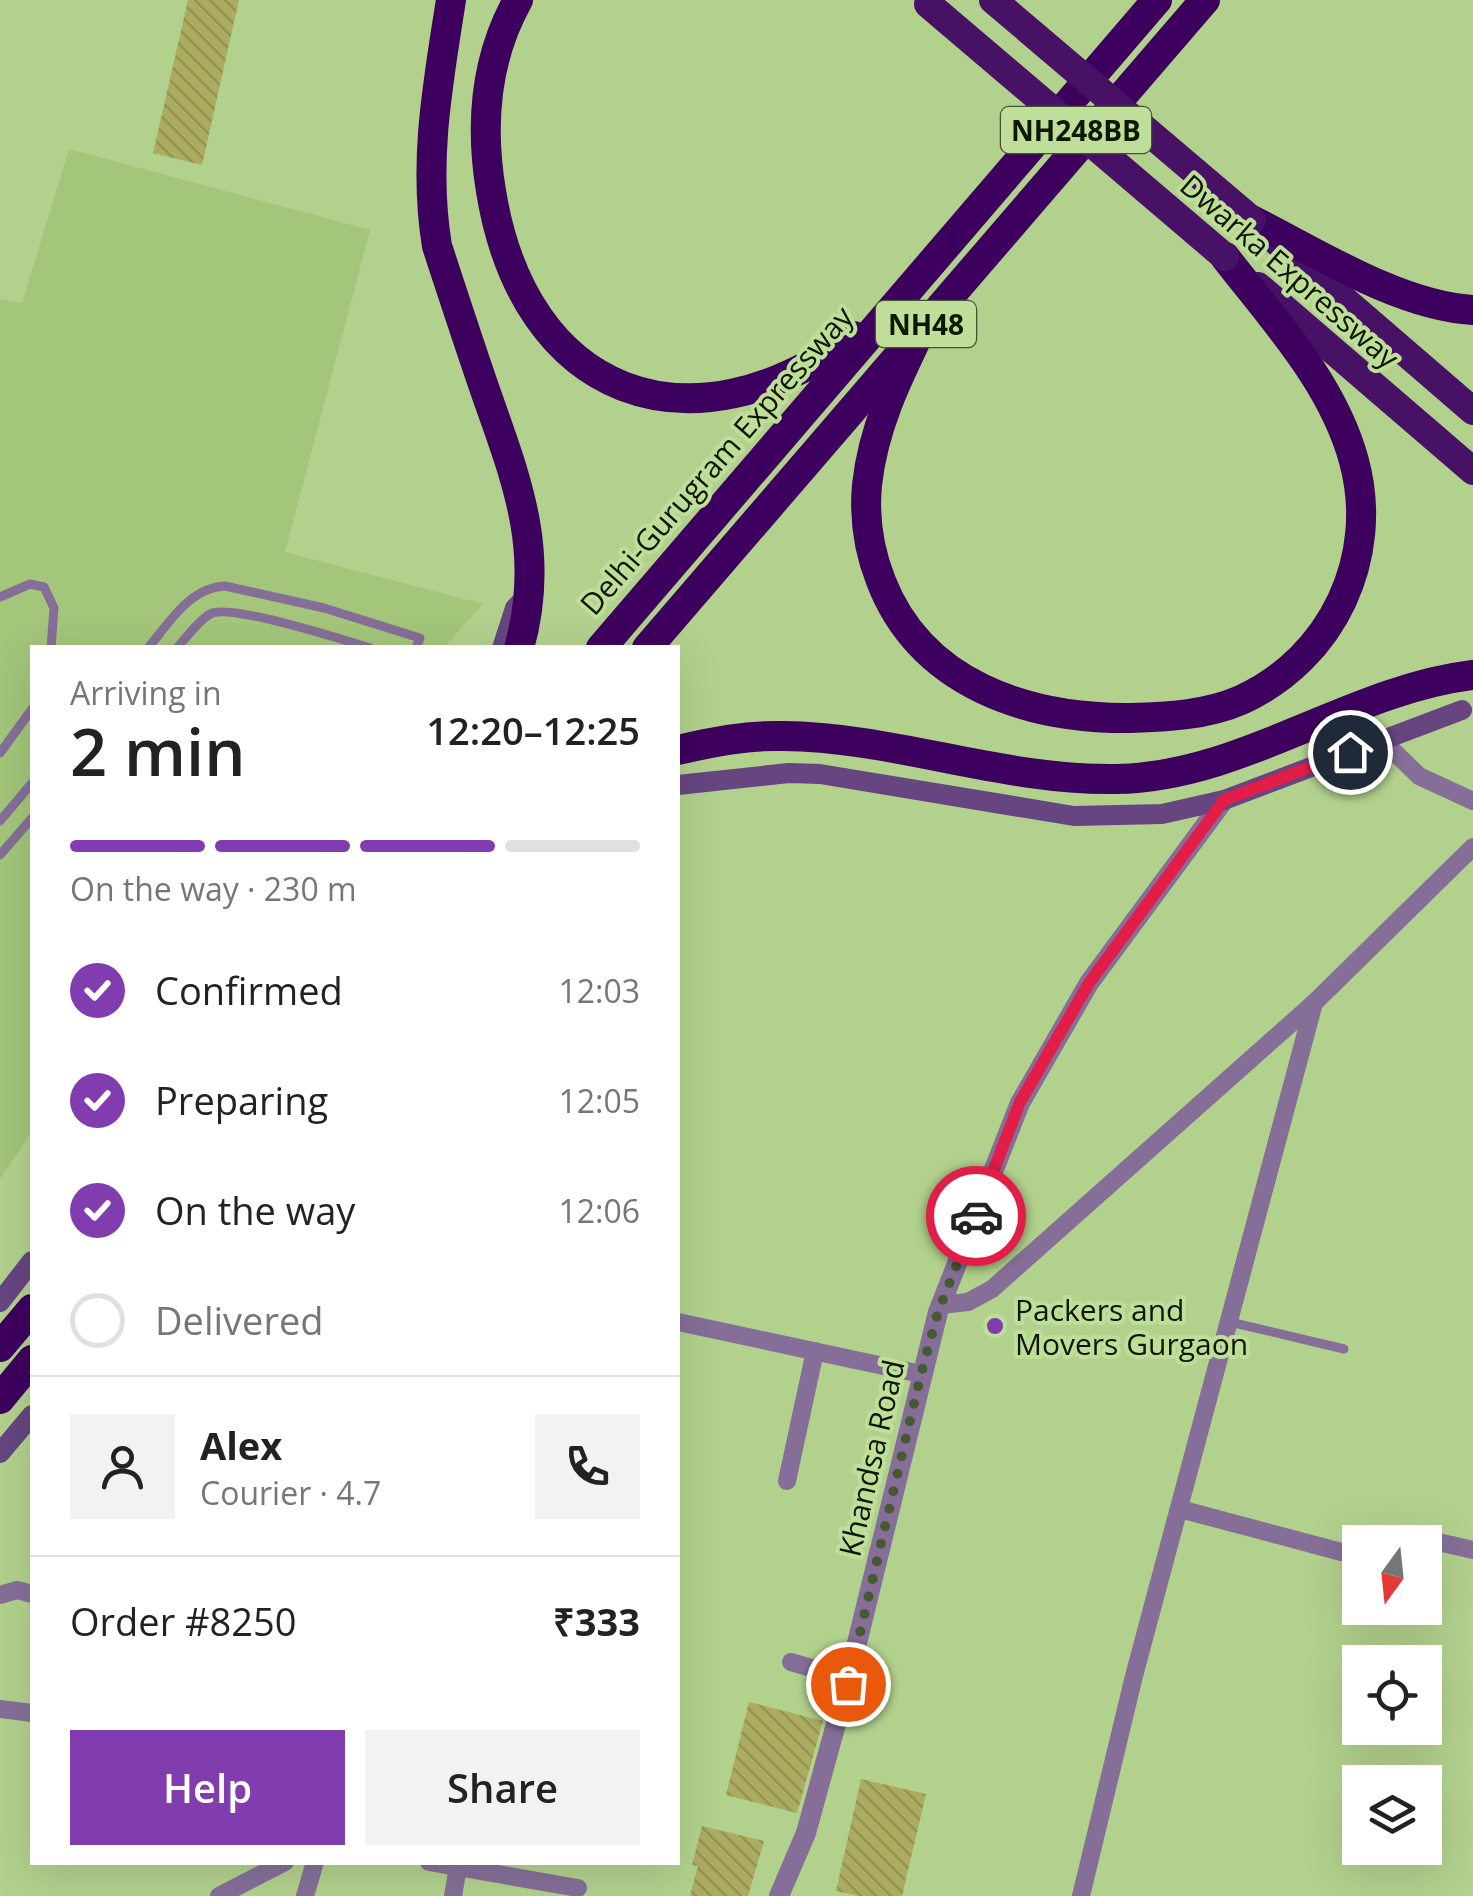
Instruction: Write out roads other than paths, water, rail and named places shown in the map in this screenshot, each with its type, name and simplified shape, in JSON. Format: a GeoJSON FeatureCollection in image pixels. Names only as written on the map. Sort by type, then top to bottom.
{"type":"FeatureCollection","features":[{"type":"Feature","properties":{"kind":"highway"},"geometry":{"type":"LineString","coordinates":[[450,0],[432,118],[431,208],[437,246],[516,481],[528,530],[530,592],[520,645]]}},
{"type":"Feature","properties":{"kind":"highway"},"geometry":{"type":"LineString","coordinates":[[518,0],[500,36],[488,80],[486,146],[491,194],[502,241],[527,300],[554,339],[576,359],[604,377],[648,394],[699,400],[736,396],[801,371],[894,306]]}},
{"type":"Feature","properties":{"kind":"highway","name":"Dwarka Expressway"},"geometry":{"type":"LineString","coordinates":[[992,0],[1473,411]]}},
{"type":"Feature","properties":{"kind":"highway","name":"Delhi-Gurugram Expressway"},"geometry":{"type":"LineString","coordinates":[[604,645],[1157,0]]}},
{"type":"Feature","properties":{"kind":"highway","name":"NH48"},"geometry":{"type":"LineString","coordinates":[[649,645],[1205,0]]}},
{"type":"Feature","properties":{"kind":"highway","name":"Dwarka Expressway"},"geometry":{"type":"LineString","coordinates":[[924,1],[1473,471]]}},
{"type":"Feature","properties":{"kind":"highway"},"geometry":{"type":"LineString","coordinates":[[1252,220],[1380,284],[1434,303],[1473,310]]}},
{"type":"Feature","properties":{"kind":"highway"},"geometry":{"type":"LineString","coordinates":[[922,328],[889,396],[875,440],[867,486],[866,516],[874,564],[892,607],[933,659],[974,687],[1028,706],[1113,718],[1186,715],[1240,700],[1268,685],[1308,652],[1348,592],[1360,540],[1359,481],[1339,418],[1284,334],[1225,257]]}},
{"type":"Feature","properties":{"kind":"highway"},"geometry":{"type":"LineString","coordinates":[[680,750],[736,738],[783,736],[869,744],[1064,776],[1118,779],[1169,773],[1224,760],[1398,692],[1473,675]]}},
{"type":"Feature","properties":{"kind":"highway"},"geometry":{"type":"LineString","coordinates":[[0,1348],[10,1297]]}},
{"type":"Feature","properties":{"kind":"highway"},"geometry":{"type":"LineString","coordinates":[[0,1399],[30,1362]]}},
{"type":"Feature","properties":{"kind":"main road"},"geometry":{"type":"LineString","coordinates":[[503,645],[515,608],[530,592]]}},
{"type":"Feature","properties":{"kind":"main road"},"geometry":{"type":"LineString","coordinates":[[680,785],[789,773],[820,774],[1016,809],[1118,818],[1162,814],[1224,800],[1462,710]]}},
{"type":"Feature","properties":{"kind":"main road"},"geometry":{"type":"LineString","coordinates":[[10,1297],[30,1263]]}},
{"type":"Feature","properties":{"kind":"main road"},"geometry":{"type":"LineString","coordinates":[[0,1453],[30,1417]]}},
{"type":"Feature","properties":{"kind":"street"},"geometry":{"type":"LineString","coordinates":[[1382,740],[1418,776],[1473,801]]}},
{"type":"Feature","properties":{"kind":"street","name":"Khandsa Road"},"geometry":{"type":"LineString","coordinates":[[779,1896],[806,1833],[941,1304],[1020,1102],[1089,983],[1224,800]]}},
{"type":"Feature","properties":{"kind":"street"},"geometry":{"type":"LineString","coordinates":[[941,1304],[968,1302],[992,1289],[1314,1004],[1473,847]]}},
{"type":"Feature","properties":{"kind":"street"},"geometry":{"type":"LineString","coordinates":[[1080,1896],[1121,1724],[1314,1004]]}},
{"type":"Feature","properties":{"kind":"street"},"geometry":{"type":"LineString","coordinates":[[680,1322],[921,1374]]}},
{"type":"Feature","properties":{"kind":"street"},"geometry":{"type":"LineString","coordinates":[[787,1481],[814,1351]]}},
{"type":"Feature","properties":{"kind":"street"},"geometry":{"type":"LineString","coordinates":[[1180,1509],[1342,1552]]}},
{"type":"Feature","properties":{"kind":"street"},"geometry":{"type":"LineString","coordinates":[[1442,1542],[1473,1550]]}},
{"type":"Feature","properties":{"kind":"street"},"geometry":{"type":"LineString","coordinates":[[0,1595],[18,1590],[30,1593]]}},
{"type":"Feature","properties":{"kind":"street"},"geometry":{"type":"LineString","coordinates":[[791,1662],[848,1678]]}},
{"type":"Feature","properties":{"kind":"street"},"geometry":{"type":"LineString","coordinates":[[0,1709],[30,1713]]}},
{"type":"Feature","properties":{"kind":"street"},"geometry":{"type":"LineString","coordinates":[[219,1896],[278,1865]]}},
{"type":"Feature","properties":{"kind":"street"},"geometry":{"type":"LineString","coordinates":[[305,1896],[314,1865]]}},
{"type":"Feature","properties":{"kind":"street"},"geometry":{"type":"LineString","coordinates":[[446,1865],[578,1888]]}},
{"type":"Feature","properties":{"kind":"street"},"geometry":{"type":"LineString","coordinates":[[453,1896],[458,1867]]}},
{"type":"Feature","properties":{"kind":"lane"},"geometry":{"type":"LineString","coordinates":[[0,597],[30,584],[44,587],[54,608],[52,645]]}},
{"type":"Feature","properties":{"kind":"lane"},"geometry":{"type":"LineString","coordinates":[[151,645],[192,598],[209,587],[225,586],[324,608],[420,638],[417,645]]}},
{"type":"Feature","properties":{"kind":"lane"},"geometry":{"type":"LineString","coordinates":[[209,587],[216,611]]}},
{"type":"Feature","properties":{"kind":"lane"},"geometry":{"type":"LineString","coordinates":[[181,645],[216,611],[247,615],[359,645]]}},
{"type":"Feature","properties":{"kind":"lane"},"geometry":{"type":"LineString","coordinates":[[0,754],[30,712]]}},
{"type":"Feature","properties":{"kind":"lane"},"geometry":{"type":"LineString","coordinates":[[0,821],[30,785]]}},
{"type":"Feature","properties":{"kind":"lane"},"geometry":{"type":"LineString","coordinates":[[0,855],[30,820]]}},
{"type":"Feature","properties":{"kind":"lane"},"geometry":{"type":"LineString","coordinates":[[1230,1322],[1344,1349]]}},
{"type":"Feature","properties":{"kind":"place","name":"Packers and Movers Gurgaon"},"geometry":{"type":"Point","coordinates":[995,1326]}}]}
